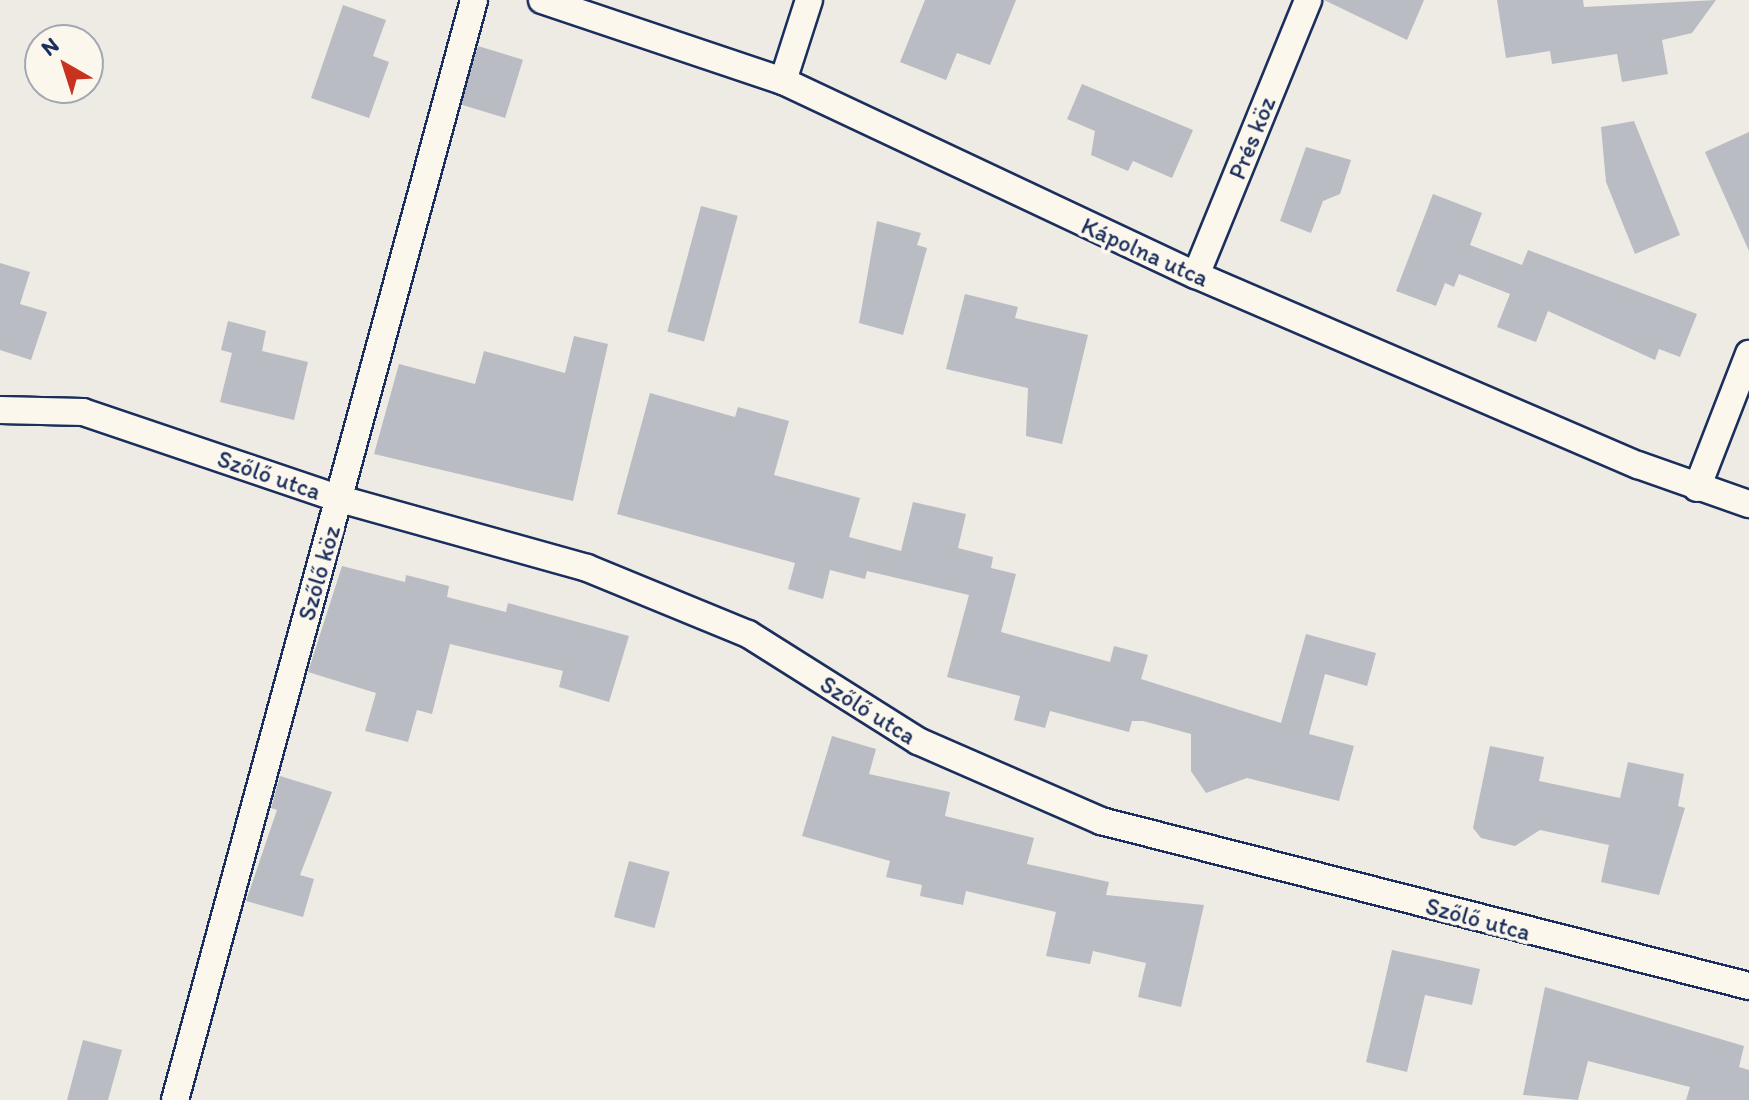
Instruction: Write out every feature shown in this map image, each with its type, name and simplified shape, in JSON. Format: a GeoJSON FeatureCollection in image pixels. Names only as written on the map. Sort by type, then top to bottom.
{"type":"FeatureCollection","features":[{"type":"Feature","properties":{"kind":"street","name":"Szőlő köz"},"geometry":{"type":"LineString","coordinates":[[175,1100],[474,0]]}},
{"type":"Feature","properties":{"kind":"street","name":"Kápolna utca"},"geometry":{"type":"LineString","coordinates":[[542,0],[783,81],[1196,275],[1697,488],[1749,504]]}},
{"type":"Feature","properties":{"kind":"street"},"geometry":{"type":"LineString","coordinates":[[783,81],[809,0]]}},
{"type":"Feature","properties":{"kind":"street","name":"Prés köz"},"geometry":{"type":"LineString","coordinates":[[1196,275],[1308,0]]}},
{"type":"Feature","properties":{"kind":"street"},"geometry":{"type":"LineString","coordinates":[[1697,488],[1749,354]]}},
{"type":"Feature","properties":{"kind":"street","name":"Szőlő utca"},"geometry":{"type":"LineString","coordinates":[[0,410],[83,412],[340,499],[587,568],[748,634],[918,741],[1101,821],[1749,986]]}},
{"type":"Feature","properties":{"kind":"building"},"geometry":{"type":"Polygon","coordinates":[[[925,0],[1016,0],[990,65],[957,53],[946,80],[900,62],[925,0]]]}},
{"type":"Feature","properties":{"kind":"building"},"geometry":{"type":"Polygon","coordinates":[[[1324,0],[1424,0],[1407,40],[1324,0]]]}},
{"type":"Feature","properties":{"kind":"building"},"geometry":{"type":"Polygon","coordinates":[[[1497,0],[1583,0],[1584,7],[1716,0],[1692,33],[1662,40],[1668,74],[1622,82],[1617,54],[1552,64],[1550,51],[1506,58],[1497,0]]]}},
{"type":"Feature","properties":{"kind":"building"},"geometry":{"type":"Polygon","coordinates":[[[343,5],[386,20],[373,56],[389,62],[369,118],[311,98],[343,5]]]}},
{"type":"Feature","properties":{"kind":"building"},"geometry":{"type":"Polygon","coordinates":[[[478,46],[523,60],[505,118],[460,104],[478,46]]]}},
{"type":"Feature","properties":{"kind":"building"},"geometry":{"type":"Polygon","coordinates":[[[1082,84],[1193,130],[1172,178],[1133,161],[1128,171],[1091,155],[1095,131],[1067,119],[1082,84]]]}},
{"type":"Feature","properties":{"kind":"building"},"geometry":{"type":"Polygon","coordinates":[[[1634,121],[1680,235],[1635,254],[1606,182],[1601,127],[1634,121]]]}},
{"type":"Feature","properties":{"kind":"building"},"geometry":{"type":"Polygon","coordinates":[[[1749,132],[1749,251],[1705,152],[1749,132]]]}},
{"type":"Feature","properties":{"kind":"building"},"geometry":{"type":"Polygon","coordinates":[[[1306,147],[1351,160],[1340,194],[1323,201],[1311,233],[1280,221],[1306,147]]]}},
{"type":"Feature","properties":{"kind":"building"},"geometry":{"type":"Polygon","coordinates":[[[1433,194],[1482,213],[1470,245],[1522,265],[1528,250],[1697,314],[1680,357],[1659,349],[1655,360],[1548,311],[1536,342],[1497,327],[1510,294],[1459,274],[1454,287],[1445,283],[1436,306],[1396,291],[1433,194]]]}},
{"type":"Feature","properties":{"kind":"building"},"geometry":{"type":"Polygon","coordinates":[[[701,206],[738,216],[704,341],[667,332],[701,206]]]}},
{"type":"Feature","properties":{"kind":"building"},"geometry":{"type":"Polygon","coordinates":[[[877,221],[921,233],[917,245],[927,248],[903,335],[859,323],[877,221]]]}},
{"type":"Feature","properties":{"kind":"building"},"geometry":{"type":"Polygon","coordinates":[[[0,263],[30,272],[20,304],[47,312],[31,360],[0,350],[0,263]]]}},
{"type":"Feature","properties":{"kind":"building"},"geometry":{"type":"Polygon","coordinates":[[[965,294],[1018,307],[1015,318],[1088,335],[1062,444],[1026,436],[1028,388],[946,369],[965,294]]]}},
{"type":"Feature","properties":{"kind":"building"},"geometry":{"type":"Polygon","coordinates":[[[228,321],[266,331],[262,351],[308,362],[294,420],[220,402],[232,353],[221,350],[228,321]]]}},
{"type":"Feature","properties":{"kind":"building"},"geometry":{"type":"Polygon","coordinates":[[[574,336],[608,344],[573,501],[374,454],[399,364],[475,384],[484,351],[565,373],[574,336]]]}},
{"type":"Feature","properties":{"kind":"building"},"geometry":{"type":"Polygon","coordinates":[[[650,393],[735,417],[738,407],[789,421],[774,475],[860,498],[849,537],[901,551],[913,502],[966,514],[958,548],[993,557],[991,568],[1016,574],[1001,632],[1110,662],[1114,646],[1148,655],[1141,679],[1281,723],[1306,634],[1376,653],[1367,686],[1325,674],[1309,734],[1354,746],[1339,801],[1247,778],[1206,793],[1191,771],[1191,734],[1143,721],[1132,721],[1129,732],[1050,711],[1045,728],[1014,720],[1020,696],[947,677],[969,595],[867,571],[865,579],[830,570],[823,599],[788,589],[795,563],[617,514],[650,393]]]}},
{"type":"Feature","properties":{"kind":"building"},"geometry":{"type":"Polygon","coordinates":[[[342,566],[405,582],[406,575],[449,586],[447,597],[506,612],[508,603],[629,636],[609,702],[559,687],[563,671],[450,644],[432,714],[417,710],[408,742],[365,731],[376,693],[308,672],[342,566]]]}},
{"type":"Feature","properties":{"kind":"building"},"geometry":{"type":"Polygon","coordinates":[[[832,736],[876,749],[869,774],[950,792],[945,816],[1034,838],[1027,864],[1109,882],[1106,895],[1204,905],[1181,1007],[1138,997],[1146,963],[1093,951],[1090,964],[1046,956],[1056,912],[966,891],[963,905],[920,896],[922,885],[886,877],[890,861],[802,836],[832,736]]]}},
{"type":"Feature","properties":{"kind":"building"},"geometry":{"type":"Polygon","coordinates":[[[1490,746],[1544,757],[1539,781],[1620,798],[1628,762],[1684,774],[1678,806],[1685,808],[1659,895],[1601,882],[1609,845],[1540,830],[1515,846],[1481,838],[1473,828],[1490,746]]]}},
{"type":"Feature","properties":{"kind":"building"},"geometry":{"type":"Polygon","coordinates":[[[280,776],[332,792],[300,875],[314,879],[303,917],[246,901],[277,810],[271,808],[280,776]]]}},
{"type":"Feature","properties":{"kind":"building"},"geometry":{"type":"Polygon","coordinates":[[[629,861],[670,872],[655,928],[614,917],[629,861]]]}},
{"type":"Feature","properties":{"kind":"building"},"geometry":{"type":"Polygon","coordinates":[[[1392,950],[1480,969],[1472,1005],[1425,995],[1407,1072],[1366,1062],[1392,950]]]}},
{"type":"Feature","properties":{"kind":"building"},"geometry":{"type":"Polygon","coordinates":[[[1545,987],[1744,1046],[1739,1067],[1749,1070],[1749,1100],[1686,1100],[1690,1087],[1588,1061],[1578,1100],[1523,1095],[1545,987]]]}},
{"type":"Feature","properties":{"kind":"building"},"geometry":{"type":"Polygon","coordinates":[[[83,1040],[122,1050],[108,1100],[67,1100],[83,1040]]]}}]}
